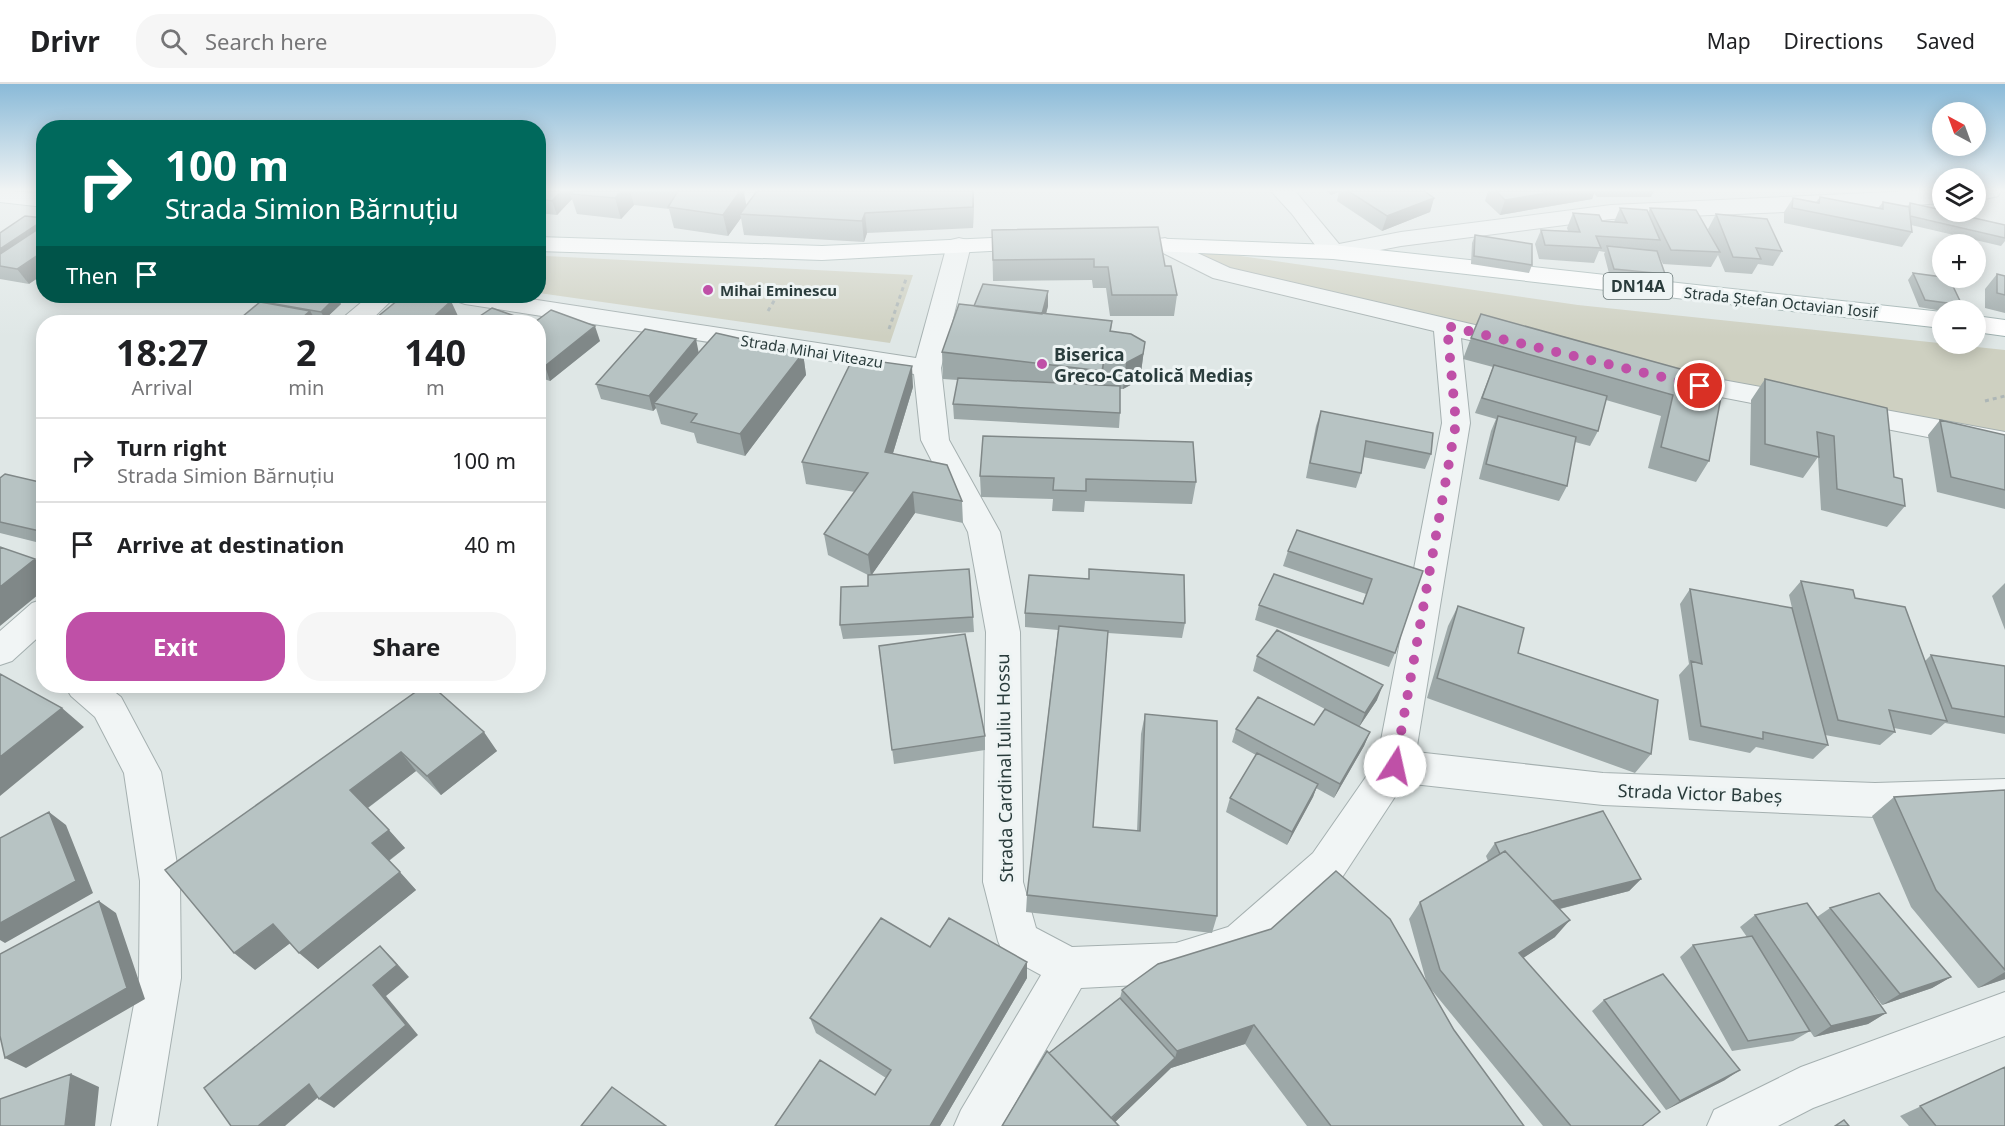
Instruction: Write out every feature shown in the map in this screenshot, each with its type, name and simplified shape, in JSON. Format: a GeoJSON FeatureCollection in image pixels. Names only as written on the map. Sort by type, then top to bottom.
{"type":"FeatureCollection","features":[{"type":"Feature","properties":{"kind":"main road"},"geometry":{"type":"LineString","coordinates":[[546,243],[822,253],[959,245],[1058,243]]}},
{"type":"Feature","properties":{"kind":"main road","name":"DN14A"},"geometry":{"type":"LineString","coordinates":[[1094,244],[1333,252]]}},
{"type":"Feature","properties":{"kind":"main road","name":"Strada Ștefan Octavian Iosif"},"geometry":{"type":"LineString","coordinates":[[1333,252],[1932,319]]}},
{"type":"Feature","properties":{"kind":"main road"},"geometry":{"type":"LineString","coordinates":[[1986,325],[2005,327]]}},
{"type":"Feature","properties":{"kind":"street"},"geometry":{"type":"LineString","coordinates":[[1324,240],[1333,252],[1398,240]]}},
{"type":"Feature","properties":{"kind":"street"},"geometry":{"type":"LineString","coordinates":[[927,368],[959,245]]}},
{"type":"Feature","properties":{"kind":"street"},"geometry":{"type":"LineString","coordinates":[[1166,245],[1222,273],[1539,348]]}},
{"type":"Feature","properties":{"kind":"street"},"geometry":{"type":"LineString","coordinates":[[362,315],[375,303]]}},
{"type":"Feature","properties":{"kind":"street","name":"Strada Mihai Viteazu"},"geometry":{"type":"LineString","coordinates":[[510,303],[927,368]]}},
{"type":"Feature","properties":{"kind":"street"},"geometry":{"type":"LineString","coordinates":[[977,1126],[1068,968],[1176,963],[1240,943],[1327,866],[1395,766],[1456,423],[1447,326]]}},
{"type":"Feature","properties":{"kind":"street","name":"Strada Cardinal Iuliu Hossu"},"geometry":{"type":"LineString","coordinates":[[927,368],[935,440],[984,532],[1003,632],[1003,882],[1019,941],[1068,968]]}},
{"type":"Feature","properties":{"kind":"street"},"geometry":{"type":"LineString","coordinates":[[1653,375],[1700,386],[2005,442]]}},
{"type":"Feature","properties":{"kind":"street"},"geometry":{"type":"LineString","coordinates":[[92,693],[108,707],[142,772],[160,881],[160,978],[134,1126]]}},
{"type":"Feature","properties":{"kind":"street","name":"Strada Victor Babeș"},"geometry":{"type":"LineString","coordinates":[[1395,766],[1603,789],[1875,800],[2005,796]]}},
{"type":"Feature","properties":{"kind":"street"},"geometry":{"type":"LineString","coordinates":[[1730,1126],[1801,1090],[2005,1014]]}},
{"type":"Feature","properties":{"kind":"path"},"geometry":{"type":"LineString","coordinates":[[886,338],[906,278],[896,277]]}},
{"type":"Feature","properties":{"kind":"path"},"geometry":{"type":"LineString","coordinates":[[767,312],[786,282]]}},
{"type":"Feature","properties":{"kind":"shaded area"},"geometry":{"type":"Polygon","coordinates":[[[1165,245],[1578,305],[1932,342],[1932,354],[1986,354],[1986,348],[2005,350],[2005,442],[1222,273],[1165,245]]]}},
{"type":"Feature","properties":{"kind":"shaded area"},"geometry":{"type":"Polygon","coordinates":[[[546,256],[913,275],[890,343],[546,294],[546,256]]]}},
{"type":"Feature","properties":{"kind":"building"},"geometry":{"type":"Polygon","coordinates":[[[0,240],[14,240],[0,249],[0,240]]]}},
{"type":"Feature","properties":{"kind":"building"},"geometry":{"type":"Polygon","coordinates":[[[22,240],[36,240],[36,256],[17,269],[0,266],[0,254],[22,240]]]}},
{"type":"Feature","properties":{"kind":"building"},"geometry":{"type":"Polygon","coordinates":[[[992,240],[1160,240],[1165,266],[1171,266],[1177,295],[1112,295],[1108,267],[1094,267],[1094,259],[993,260],[992,240]]]}},
{"type":"Feature","properties":{"kind":"building"},"geometry":{"type":"Polygon","coordinates":[[[1475,240],[1504,240],[1532,244],[1532,265],[1474,256],[1475,240]]]}},
{"type":"Feature","properties":{"kind":"building"},"geometry":{"type":"Polygon","coordinates":[[[1544,240],[1598,240],[1601,248],[1545,245],[1544,240]]]}},
{"type":"Feature","properties":{"kind":"building"},"geometry":{"type":"Polygon","coordinates":[[[1666,240],[1713,240],[1720,252],[1671,250],[1666,240]]]}},
{"type":"Feature","properties":{"kind":"building"},"geometry":{"type":"Polygon","coordinates":[[[1726,240],[1777,240],[1782,251],[1756,248],[1761,259],[1733,257],[1726,240]]]}},
{"type":"Feature","properties":{"kind":"building"},"geometry":{"type":"Polygon","coordinates":[[[1607,246],[1657,251],[1665,274],[1614,269],[1607,246]]]}},
{"type":"Feature","properties":{"kind":"building"},"geometry":{"type":"Polygon","coordinates":[[[1913,273],[1932,276],[1932,288],[1954,288],[1960,300],[1932,301],[1925,300],[1913,273]]]}},
{"type":"Feature","properties":{"kind":"building"},"geometry":{"type":"Polygon","coordinates":[[[1997,274],[2005,276],[2005,295],[1997,293],[1997,274]]]}},
{"type":"Feature","properties":{"kind":"building"},"geometry":{"type":"Polygon","coordinates":[[[983,284],[1048,291],[1042,314],[974,306],[983,284]]]}},
{"type":"Feature","properties":{"kind":"building"},"geometry":{"type":"Polygon","coordinates":[[[259,303],[310,311],[305,315],[244,315],[259,303]]]}},
{"type":"Feature","properties":{"kind":"building"},"geometry":{"type":"Polygon","coordinates":[[[270,303],[330,303],[321,312],[270,303]]]}},
{"type":"Feature","properties":{"kind":"building"},"geometry":{"type":"Polygon","coordinates":[[[394,303],[449,303],[436,315],[380,315],[394,303]]]}},
{"type":"Feature","properties":{"kind":"building"},"geometry":{"type":"Polygon","coordinates":[[[959,304],[1112,321],[1110,331],[1131,334],[1145,342],[1143,354],[1126,363],[1104,360],[1102,371],[942,352],[959,304]]]}},
{"type":"Feature","properties":{"kind":"building"},"geometry":{"type":"Polygon","coordinates":[[[492,308],[512,315],[482,315],[492,308]]]}},
{"type":"Feature","properties":{"kind":"building"},"geometry":{"type":"Polygon","coordinates":[[[551,310],[595,326],[546,365],[544,315],[551,310]]]}},
{"type":"Feature","properties":{"kind":"building"},"geometry":{"type":"Polygon","coordinates":[[[1481,314],[1724,381],[1709,461],[1661,447],[1673,395],[1471,338],[1481,314]]]}},
{"type":"Feature","properties":{"kind":"building"},"geometry":{"type":"Polygon","coordinates":[[[645,329],[696,339],[649,396],[596,384],[645,329]]]}},
{"type":"Feature","properties":{"kind":"building"},"geometry":{"type":"Polygon","coordinates":[[[716,333],[803,353],[740,434],[691,422],[697,414],[654,403],[716,333]]]}},
{"type":"Feature","properties":{"kind":"building"},"geometry":{"type":"Polygon","coordinates":[[[853,358],[912,366],[885,452],[947,465],[962,501],[913,492],[868,555],[824,534],[868,473],[802,462],[853,358]]]}},
{"type":"Feature","properties":{"kind":"building"},"geometry":{"type":"Polygon","coordinates":[[[1494,365],[1607,396],[1598,431],[1482,398],[1494,365]]]}},
{"type":"Feature","properties":{"kind":"building"},"geometry":{"type":"Polygon","coordinates":[[[958,378],[1120,386],[1120,413],[953,404],[958,378]]]}},
{"type":"Feature","properties":{"kind":"building"},"geometry":{"type":"Polygon","coordinates":[[[1765,379],[1887,408],[1894,477],[1902,479],[1905,506],[1837,489],[1834,436],[1817,432],[1819,457],[1765,444],[1765,379]]]}},
{"type":"Feature","properties":{"kind":"building"},"geometry":{"type":"Polygon","coordinates":[[[1321,411],[1433,433],[1431,454],[1366,441],[1361,473],[1310,463],[1321,411]]]}},
{"type":"Feature","properties":{"kind":"building"},"geometry":{"type":"Polygon","coordinates":[[[1498,416],[1576,437],[1567,486],[1486,464],[1498,416]]]}},
{"type":"Feature","properties":{"kind":"building"},"geometry":{"type":"Polygon","coordinates":[[[1940,420],[2005,435],[2005,490],[1951,477],[1940,420]]]}},
{"type":"Feature","properties":{"kind":"building"},"geometry":{"type":"Polygon","coordinates":[[[983,436],[1193,442],[1196,482],[1086,479],[1086,491],[1053,490],[1054,478],[980,476],[983,436]]]}},
{"type":"Feature","properties":{"kind":"building"},"geometry":{"type":"Polygon","coordinates":[[[5,474],[36,481],[36,530],[0,522],[0,478],[5,474]]]}},
{"type":"Feature","properties":{"kind":"building"},"geometry":{"type":"Polygon","coordinates":[[[1297,530],[1423,571],[1395,653],[1259,605],[1274,574],[1363,604],[1372,579],[1288,551],[1297,530]]]}},
{"type":"Feature","properties":{"kind":"building"},"geometry":{"type":"Polygon","coordinates":[[[0,547],[35,559],[0,587],[0,547]]]}},
{"type":"Feature","properties":{"kind":"building"},"geometry":{"type":"Polygon","coordinates":[[[969,569],[973,617],[840,625],[841,587],[868,586],[868,575],[969,569]]]}},
{"type":"Feature","properties":{"kind":"building"},"geometry":{"type":"Polygon","coordinates":[[[1089,569],[1184,575],[1185,623],[1025,613],[1029,575],[1089,579],[1089,569]]]}},
{"type":"Feature","properties":{"kind":"building"},"geometry":{"type":"Polygon","coordinates":[[[1801,581],[1853,590],[1855,598],[1905,607],[1947,721],[1889,710],[1895,732],[1838,720],[1801,581]]]}},
{"type":"Feature","properties":{"kind":"building"},"geometry":{"type":"Polygon","coordinates":[[[1690,589],[1792,608],[1828,745],[1763,732],[1763,739],[1701,726],[1691,661],[1702,664],[1690,589]]]}},
{"type":"Feature","properties":{"kind":"building"},"geometry":{"type":"Polygon","coordinates":[[[1458,606],[1524,628],[1518,653],[1658,700],[1651,754],[1437,678],[1458,606]]]}},
{"type":"Feature","properties":{"kind":"building"},"geometry":{"type":"Polygon","coordinates":[[[1059,626],[1108,631],[1093,827],[1140,831],[1145,714],[1217,721],[1217,916],[1027,895],[1059,626]]]}},
{"type":"Feature","properties":{"kind":"building"},"geometry":{"type":"Polygon","coordinates":[[[1277,630],[1383,685],[1365,713],[1257,656],[1277,630]]]}},
{"type":"Feature","properties":{"kind":"building"},"geometry":{"type":"Polygon","coordinates":[[[965,634],[985,736],[892,750],[879,646],[965,634]]]}},
{"type":"Feature","properties":{"kind":"building"},"geometry":{"type":"Polygon","coordinates":[[[1931,655],[2005,666],[2005,717],[1952,708],[1931,655]]]}},
{"type":"Feature","properties":{"kind":"building"},"geometry":{"type":"Polygon","coordinates":[[[0,674],[62,708],[0,757],[0,674]]]}},
{"type":"Feature","properties":{"kind":"building"},"geometry":{"type":"Polygon","coordinates":[[[414,693],[440,693],[484,732],[427,776],[401,752],[350,790],[389,830],[372,843],[400,872],[299,953],[273,924],[234,953],[165,870],[414,693]]]}},
{"type":"Feature","properties":{"kind":"building"},"geometry":{"type":"Polygon","coordinates":[[[1258,697],[1314,725],[1325,709],[1370,732],[1340,784],[1236,729],[1258,697]]]}},
{"type":"Feature","properties":{"kind":"building"},"geometry":{"type":"Polygon","coordinates":[[[1257,753],[1318,784],[1292,832],[1230,798],[1257,753]]]}},
{"type":"Feature","properties":{"kind":"building"},"geometry":{"type":"Polygon","coordinates":[[[2005,790],[2005,970],[1936,890],[1894,797],[2005,790]]]}},
{"type":"Feature","properties":{"kind":"building"},"geometry":{"type":"Polygon","coordinates":[[[1603,811],[1641,879],[1552,901],[1505,851],[1500,854],[1495,843],[1603,811]]]}},
{"type":"Feature","properties":{"kind":"building"},"geometry":{"type":"Polygon","coordinates":[[[49,812],[76,881],[0,923],[0,838],[49,812]]]}},
{"type":"Feature","properties":{"kind":"building"},"geometry":{"type":"Polygon","coordinates":[[[1505,851],[1570,920],[1519,953],[1660,1112],[1642,1126],[1571,1126],[1440,970],[1420,902],[1505,851]]]}},
{"type":"Feature","properties":{"kind":"building"},"geometry":{"type":"Polygon","coordinates":[[[1336,871],[1390,919],[1454,1030],[1524,1126],[1331,1126],[1254,1025],[1177,1051],[1122,990],[1158,964],[1271,929],[1336,871]]]}},
{"type":"Feature","properties":{"kind":"building"},"geometry":{"type":"Polygon","coordinates":[[[1879,893],[1951,977],[1900,994],[1830,908],[1879,893]]]}},
{"type":"Feature","properties":{"kind":"building"},"geometry":{"type":"Polygon","coordinates":[[[99,901],[127,988],[5,1058],[0,1036],[0,954],[99,901]]]}},
{"type":"Feature","properties":{"kind":"building"},"geometry":{"type":"Polygon","coordinates":[[[1807,903],[1886,1013],[1831,1026],[1755,915],[1807,903]]]}},
{"type":"Feature","properties":{"kind":"building"},"geometry":{"type":"Polygon","coordinates":[[[881,918],[930,947],[949,918],[1027,962],[930,1126],[775,1126],[820,1060],[875,1095],[891,1070],[810,1018],[881,918]]]}},
{"type":"Feature","properties":{"kind":"building"},"geometry":{"type":"Polygon","coordinates":[[[1752,936],[1810,1031],[1748,1041],[1693,945],[1752,936]]]}},
{"type":"Feature","properties":{"kind":"building"},"geometry":{"type":"Polygon","coordinates":[[[380,946],[397,965],[373,985],[406,1025],[319,1099],[309,1084],[258,1126],[231,1126],[204,1088],[380,946]]]}},
{"type":"Feature","properties":{"kind":"building"},"geometry":{"type":"Polygon","coordinates":[[[1663,974],[1740,1070],[1680,1101],[1604,1000],[1663,974]]]}},
{"type":"Feature","properties":{"kind":"building"},"geometry":{"type":"Polygon","coordinates":[[[1120,998],[1175,1058],[1111,1118],[1049,1053],[1120,998]]]}},
{"type":"Feature","properties":{"kind":"building"},"geometry":{"type":"Polygon","coordinates":[[[1047,1051],[1119,1126],[1002,1126],[1047,1051]]]}},
{"type":"Feature","properties":{"kind":"building"},"geometry":{"type":"Polygon","coordinates":[[[2005,1067],[2005,1126],[1936,1126],[1920,1106],[2005,1067]]]}},
{"type":"Feature","properties":{"kind":"building"},"geometry":{"type":"Polygon","coordinates":[[[71,1074],[65,1126],[0,1126],[0,1099],[71,1074]]]}},
{"type":"Feature","properties":{"kind":"building"},"geometry":{"type":"Polygon","coordinates":[[[612,1087],[666,1126],[581,1126],[612,1087]]]}},
{"type":"Feature","properties":{"kind":"building"},"geometry":{"type":"Polygon","coordinates":[[[1844,1120],[1849,1126],[1835,1126],[1844,1120]]]}},
{"type":"Feature","properties":{"kind":"place","name":"Mihai Eminescu"},"geometry":{"type":"Point","coordinates":[708,290]}},
{"type":"Feature","properties":{"kind":"place","name":"Biserica Greco-Catolică Mediaș"},"geometry":{"type":"Point","coordinates":[1042,364]}},
{"type":"Feature","properties":{"kind":"route"},"geometry":{"type":"LineString","coordinates":[[1395,766],[1456,423],[1447,326],[1700,386]]}}]}
